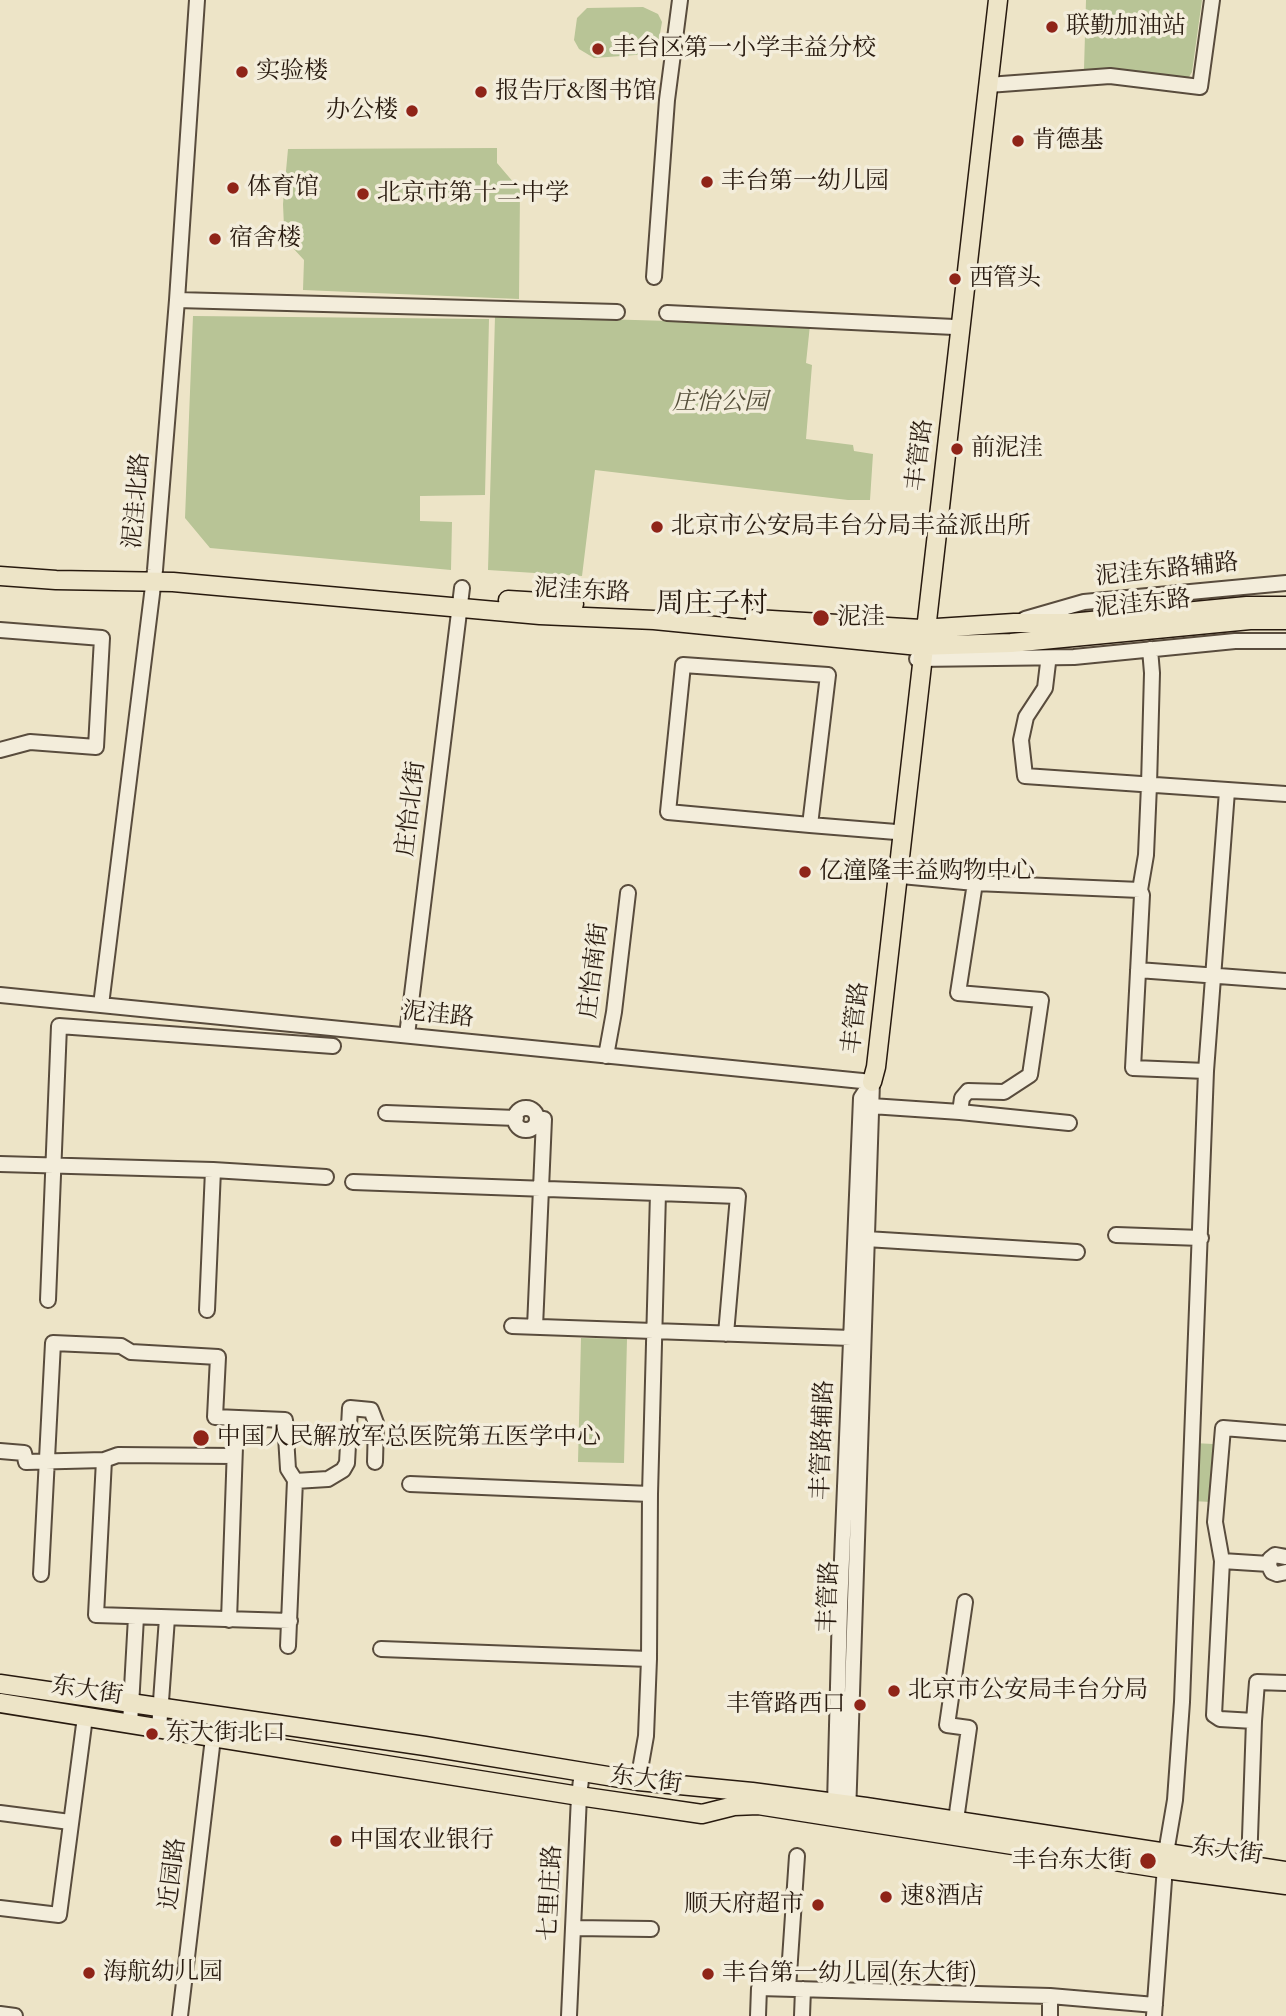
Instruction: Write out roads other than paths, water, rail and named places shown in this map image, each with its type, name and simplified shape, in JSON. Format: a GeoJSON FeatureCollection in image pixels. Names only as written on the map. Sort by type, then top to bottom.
{"type":"FeatureCollection","features":[{"type":"Feature","properties":{"kind":"main road","name":"丰管路"},"geometry":{"type":"LineString","coordinates":[[894,875],[896,832],[921,645],[990,0]]}},
{"type":"Feature","properties":{"kind":"main road","name":"丰管路"},"geometry":{"type":"LineString","coordinates":[[872,1082],[876,1067],[894,875],[998,0]]}},
{"type":"Feature","properties":{"kind":"main road","name":"泥洼东路"},"geometry":{"type":"LineString","coordinates":[[0,565],[461,598],[921,645],[1011,643],[1250,620],[1286,620]]}},
{"type":"Feature","properties":{"kind":"main road","name":"泥洼东路"},"geometry":{"type":"LineString","coordinates":[[0,576],[56,580],[154,575]]}},
{"type":"Feature","properties":{"kind":"main road","name":"泥洼东路"},"geometry":{"type":"LineString","coordinates":[[921,645],[1014,623],[1070,624],[1247,606],[1286,606]]}},
{"type":"Feature","properties":{"kind":"main road","name":"东大街"},"geometry":{"type":"LineString","coordinates":[[0,1684],[425,1746],[638,1781],[752,1792],[1165,1861],[1286,1871]]}},
{"type":"Feature","properties":{"kind":"main road","name":"东大街"},"geometry":{"type":"LineString","coordinates":[[0,1703],[579,1796],[708,1813],[734,1806],[758,1805],[844,1809],[956,1820],[1286,1885]]}},
{"type":"Feature","properties":{"kind":"main road"},"geometry":{"type":"LineString","coordinates":[[704,1788],[711,1792],[713,1799],[708,1813]]}},
{"type":"Feature","properties":{"kind":"street","name":"泥洼北路"},"geometry":{"type":"LineString","coordinates":[[101,1004],[154,575],[177,300],[197,0]]}},
{"type":"Feature","properties":{"kind":"street"},"geometry":{"type":"LineString","coordinates":[[654,277],[667,100],[680,0]]}},
{"type":"Feature","properties":{"kind":"street"},"geometry":{"type":"LineString","coordinates":[[988,85],[1110,76],[1200,87],[1212,0]]}},
{"type":"Feature","properties":{"kind":"street"},"geometry":{"type":"LineString","coordinates":[[177,300],[617,312]]}},
{"type":"Feature","properties":{"kind":"street"},"geometry":{"type":"LineString","coordinates":[[667,313],[954,327]]}},
{"type":"Feature","properties":{"kind":"street","name":"泥洼东路辅路"},"geometry":{"type":"LineString","coordinates":[[1014,623],[1084,602],[1286,583]]}},
{"type":"Feature","properties":{"kind":"street","name":"庄怡北街"},"geometry":{"type":"LineString","coordinates":[[407,1035],[461,598]]}},
{"type":"Feature","properties":{"kind":"street"},"geometry":{"type":"LineString","coordinates":[[0,630],[102,638],[96,747],[0,740]]}},
{"type":"Feature","properties":{"kind":"street"},"geometry":{"type":"LineString","coordinates":[[921,645],[1074,657],[1235,641],[1286,640]]}},
{"type":"Feature","properties":{"kind":"street"},"geometry":{"type":"LineString","coordinates":[[1150,649],[1149,785],[1146,855],[1140,890],[1142,895],[1133,1068],[1206,1071]]}},
{"type":"Feature","properties":{"kind":"street"},"geometry":{"type":"LineString","coordinates":[[1048,663],[1045,688],[1026,717],[1021,740],[1025,776],[1286,794]]}},
{"type":"Feature","properties":{"kind":"street"},"geometry":{"type":"LineString","coordinates":[[810,825],[828,675],[683,665],[668,812],[810,825],[896,832]]}},
{"type":"Feature","properties":{"kind":"street"},"geometry":{"type":"LineString","coordinates":[[0,750],[30,743]]}},
{"type":"Feature","properties":{"kind":"street"},"geometry":{"type":"LineString","coordinates":[[758,2016],[759,1988],[1050,1996],[1154,2010],[1165,1861],[1175,1800],[1182,1702],[1206,1071],[1227,791]]}},
{"type":"Feature","properties":{"kind":"street"},"geometry":{"type":"LineString","coordinates":[[894,875],[975,883],[1140,890]]}},
{"type":"Feature","properties":{"kind":"street"},"geometry":{"type":"LineString","coordinates":[[960,1112],[962,1098],[968,1091],[1004,1092],[1030,1075],[1041,1000],[958,993],[975,883]]}},
{"type":"Feature","properties":{"kind":"street","name":"庄怡南街"},"geometry":{"type":"LineString","coordinates":[[606,1055],[614,1012],[628,893]]}},
{"type":"Feature","properties":{"kind":"street"},"geometry":{"type":"LineString","coordinates":[[1138,970],[1286,981]]}},
{"type":"Feature","properties":{"kind":"street","name":"泥洼路"},"geometry":{"type":"LineString","coordinates":[[0,995],[872,1082]]}},
{"type":"Feature","properties":{"kind":"street"},"geometry":{"type":"LineString","coordinates":[[48,1300],[59,1026],[333,1046]]}},
{"type":"Feature","properties":{"kind":"street","name":"丰管路"},"geometry":{"type":"LineString","coordinates":[[844,1809],[855,1580],[872,1082]]}},
{"type":"Feature","properties":{"kind":"street","name":"丰管路辅路"},"geometry":{"type":"LineString","coordinates":[[844,1809],[840,1608],[861,1098],[872,1082]]}},
{"type":"Feature","properties":{"kind":"street"},"geometry":{"type":"LineString","coordinates":[[871,1105],[1069,1123]]}},
{"type":"Feature","properties":{"kind":"street"},"geometry":{"type":"LineString","coordinates":[[386,1113],[516,1118],[518,1126],[524,1129],[534,1126],[537,1119],[544,1119],[536,1327]]}},
{"type":"Feature","properties":{"kind":"street"},"geometry":{"type":"LineString","coordinates":[[0,1164],[213,1170],[326,1177]]}},
{"type":"Feature","properties":{"kind":"street"},"geometry":{"type":"LineString","coordinates":[[207,1310],[213,1170]]}},
{"type":"Feature","properties":{"kind":"street"},"geometry":{"type":"LineString","coordinates":[[353,1182],[738,1196],[726,1334]]}},
{"type":"Feature","properties":{"kind":"street"},"geometry":{"type":"LineString","coordinates":[[638,1781],[646,1736],[649,1660],[650,1494],[658,1193]]}},
{"type":"Feature","properties":{"kind":"street"},"geometry":{"type":"LineString","coordinates":[[856,1212],[866,1237],[1077,1252]]}},
{"type":"Feature","properties":{"kind":"street"},"geometry":{"type":"LineString","coordinates":[[1116,1235],[1201,1238]]}},
{"type":"Feature","properties":{"kind":"street"},"geometry":{"type":"LineString","coordinates":[[512,1326],[851,1338]]}},
{"type":"Feature","properties":{"kind":"street"},"geometry":{"type":"LineString","coordinates":[[41,1574],[52,1343],[121,1346],[131,1352],[219,1357],[215,1417],[285,1420],[288,1469],[295,1481],[288,1646]]}},
{"type":"Feature","properties":{"kind":"street"},"geometry":{"type":"LineString","coordinates":[[295,1481],[328,1479],[343,1470],[347,1463],[350,1408],[372,1410],[376,1423],[375,1462]]}},
{"type":"Feature","properties":{"kind":"street"},"geometry":{"type":"LineString","coordinates":[[229,1619],[236,1418]]}},
{"type":"Feature","properties":{"kind":"street"},"geometry":{"type":"LineString","coordinates":[[1254,1721],[1220,1719],[1214,1715],[1222,1561],[1215,1522],[1223,1428],[1286,1433]]}},
{"type":"Feature","properties":{"kind":"street"},"geometry":{"type":"LineString","coordinates":[[0,1451],[24,1453],[26,1462],[104,1460],[118,1455],[234,1456]]}},
{"type":"Feature","properties":{"kind":"street"},"geometry":{"type":"LineString","coordinates":[[104,1460],[96,1615],[290,1621]]}},
{"type":"Feature","properties":{"kind":"street"},"geometry":{"type":"LineString","coordinates":[[410,1484],[650,1494]]}},
{"type":"Feature","properties":{"kind":"street"},"geometry":{"type":"LineString","coordinates":[[1286,1557],[1275,1555],[1269,1564],[1274,1573],[1286,1572]]}},
{"type":"Feature","properties":{"kind":"street"},"geometry":{"type":"LineString","coordinates":[[1222,1561],[1269,1564]]}},
{"type":"Feature","properties":{"kind":"street"},"geometry":{"type":"LineString","coordinates":[[840,1608],[855,1580]]}},
{"type":"Feature","properties":{"kind":"street"},"geometry":{"type":"LineString","coordinates":[[956,1820],[969,1728],[947,1725],[965,1602]]}},
{"type":"Feature","properties":{"kind":"street"},"geometry":{"type":"LineString","coordinates":[[130,1724],[136,1617]]}},
{"type":"Feature","properties":{"kind":"street"},"geometry":{"type":"LineString","coordinates":[[159,1729],[167,1618]]}},
{"type":"Feature","properties":{"kind":"street"},"geometry":{"type":"LineString","coordinates":[[381,1649],[649,1660]]}},
{"type":"Feature","properties":{"kind":"street"},"geometry":{"type":"LineString","coordinates":[[1249,1866],[1257,1682],[1286,1683]]}},
{"type":"Feature","properties":{"kind":"street"},"geometry":{"type":"LineString","coordinates":[[0,1908],[59,1915],[85,1717]]}},
{"type":"Feature","properties":{"kind":"street","name":"近园路"},"geometry":{"type":"LineString","coordinates":[[180,2016],[213,1738]]}},
{"type":"Feature","properties":{"kind":"street","name":"七里庄路"},"geometry":{"type":"LineString","coordinates":[[569,2016],[582,1772]]}},
{"type":"Feature","properties":{"kind":"street"},"geometry":{"type":"LineString","coordinates":[[0,1813],[70,1822]]}},
{"type":"Feature","properties":{"kind":"street"},"geometry":{"type":"LineString","coordinates":[[797,1856],[796,1989],[802,2016]]}},
{"type":"Feature","properties":{"kind":"street"},"geometry":{"type":"LineString","coordinates":[[573,1928],[651,1929]]}},
{"type":"Feature","properties":{"kind":"street"},"geometry":{"type":"LineString","coordinates":[[1050,1996],[1050,2016]]}},
{"type":"Feature","properties":{"kind":"street"},"geometry":{"type":"LineString","coordinates":[[0,2014],[15,2016]]}},
{"type":"Feature","properties":{"kind":"place","name":"联勤加油站"},"geometry":{"type":"Point","coordinates":[1052,27]}},
{"type":"Feature","properties":{"kind":"place","name":"丰台区第一小学丰益分校"},"geometry":{"type":"Point","coordinates":[598,49]}},
{"type":"Feature","properties":{"kind":"place","name":"实验楼"},"geometry":{"type":"Point","coordinates":[242,72]}},
{"type":"Feature","properties":{"kind":"place","name":"报告厅&图书馆"},"geometry":{"type":"Point","coordinates":[481,92]}},
{"type":"Feature","properties":{"kind":"place","name":"办公楼"},"geometry":{"type":"Point","coordinates":[412,111]}},
{"type":"Feature","properties":{"kind":"place","name":"肯德基"},"geometry":{"type":"Point","coordinates":[1018,141]}},
{"type":"Feature","properties":{"kind":"place","name":"丰台第一幼儿园"},"geometry":{"type":"Point","coordinates":[707,182]}},
{"type":"Feature","properties":{"kind":"place","name":"体育馆"},"geometry":{"type":"Point","coordinates":[233,188]}},
{"type":"Feature","properties":{"kind":"place","name":"北京市第十二中学"},"geometry":{"type":"Point","coordinates":[363,194]}},
{"type":"Feature","properties":{"kind":"place","name":"宿舍楼"},"geometry":{"type":"Point","coordinates":[215,239]}},
{"type":"Feature","properties":{"kind":"place","name":"西管头"},"geometry":{"type":"Point","coordinates":[955,279]}},
{"type":"Feature","properties":{"kind":"place","name":"前泥洼"},"geometry":{"type":"Point","coordinates":[957,449]}},
{"type":"Feature","properties":{"kind":"place","name":"北京市公安局丰台分局丰益派出所"},"geometry":{"type":"Point","coordinates":[657,527]}},
{"type":"Feature","properties":{"kind":"place","name":"泥洼"},"geometry":{"type":"Point","coordinates":[821,618]}},
{"type":"Feature","properties":{"kind":"place","name":"亿潼隆丰益购物中心"},"geometry":{"type":"Point","coordinates":[805,872]}},
{"type":"Feature","properties":{"kind":"place","name":"中国人民解放军总医院第五医学中心"},"geometry":{"type":"Point","coordinates":[201,1438]}},
{"type":"Feature","properties":{"kind":"place","name":"北京市公安局丰台分局"},"geometry":{"type":"Point","coordinates":[894,1691]}},
{"type":"Feature","properties":{"kind":"place","name":"丰管路西口"},"geometry":{"type":"Point","coordinates":[860,1705]}},
{"type":"Feature","properties":{"kind":"place","name":"东大街北口"},"geometry":{"type":"Point","coordinates":[152,1734]}},
{"type":"Feature","properties":{"kind":"place","name":"中国农业银行"},"geometry":{"type":"Point","coordinates":[336,1841]}},
{"type":"Feature","properties":{"kind":"place","name":"丰台东大街"},"geometry":{"type":"Point","coordinates":[1148,1861]}},
{"type":"Feature","properties":{"kind":"place","name":"速8酒店"},"geometry":{"type":"Point","coordinates":[886,1897]}},
{"type":"Feature","properties":{"kind":"place","name":"顺天府超市"},"geometry":{"type":"Point","coordinates":[818,1905]}},
{"type":"Feature","properties":{"kind":"place","name":"海航幼儿园"},"geometry":{"type":"Point","coordinates":[89,1973]}},
{"type":"Feature","properties":{"kind":"place","name":"丰台第一幼儿园(东大街)"},"geometry":{"type":"Point","coordinates":[708,1974]}},
{"type":"Feature","properties":{"kind":"district","name":"周庄子村"},"geometry":{"type":"Point","coordinates":[712,606]}},
{"type":"Feature","properties":{"kind":"park label","name":"庄怡公园"},"geometry":{"type":"Point","coordinates":[720,403]}}]}
